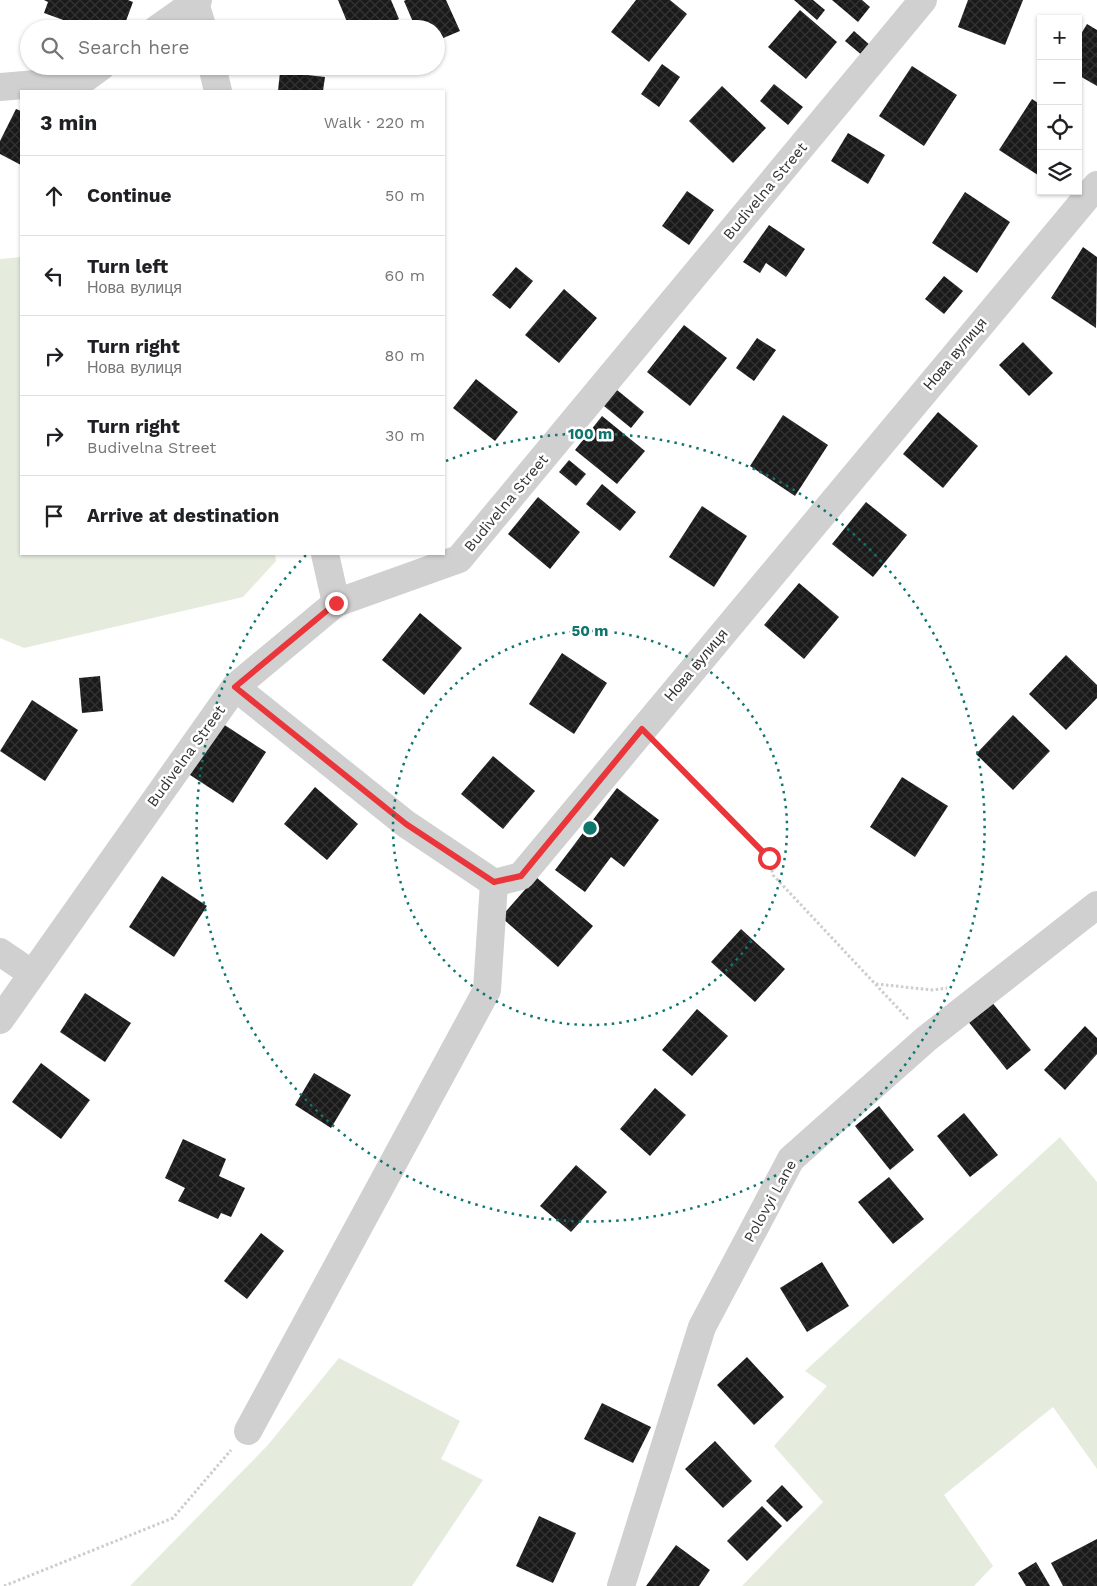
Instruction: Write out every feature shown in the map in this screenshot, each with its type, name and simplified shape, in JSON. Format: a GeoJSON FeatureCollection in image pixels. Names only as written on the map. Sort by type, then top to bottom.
{"type":"FeatureCollection","features":[{"type":"Feature","properties":{"kind":"street","name":"Budivelna Street"},"geometry":{"type":"LineString","coordinates":[[0,1020],[31,973],[235,687],[336,603],[459,560],[923,0]]}},
{"type":"Feature","properties":{"kind":"street"},"geometry":{"type":"LineString","coordinates":[[170,20],[196,1],[201,20]]}},
{"type":"Feature","properties":{"kind":"street"},"geometry":{"type":"LineString","coordinates":[[0,87],[83,80],[90,75]]}},
{"type":"Feature","properties":{"kind":"street"},"geometry":{"type":"LineString","coordinates":[[214,75],[218,90]]}},
{"type":"Feature","properties":{"kind":"street","name":"Нова вулиця"},"geometry":{"type":"LineString","coordinates":[[494,882],[521,876],[1097,185]]}},
{"type":"Feature","properties":{"kind":"street"},"geometry":{"type":"LineString","coordinates":[[325,555],[336,603]]}},
{"type":"Feature","properties":{"kind":"street"},"geometry":{"type":"LineString","coordinates":[[235,687],[406,824],[494,882],[487,990],[248,1431]]}},
{"type":"Feature","properties":{"kind":"street","name":"Polovyi Lane"},"geometry":{"type":"LineString","coordinates":[[621,1586],[702,1327],[791,1159],[926,1039],[1097,905]]}},
{"type":"Feature","properties":{"kind":"street"},"geometry":{"type":"LineString","coordinates":[[0,952],[31,973]]}},
{"type":"Feature","properties":{"kind":"path"},"geometry":{"type":"LineString","coordinates":[[642,729],[769,858],[773,875],[926,1039]]}},
{"type":"Feature","properties":{"kind":"path"},"geometry":{"type":"LineString","coordinates":[[876,984],[933,990],[952,987]]}},
{"type":"Feature","properties":{"kind":"path"},"geometry":{"type":"LineString","coordinates":[[4,1586],[173,1518],[248,1431]]}},
{"type":"Feature","properties":{"kind":"shaded area"},"geometry":{"type":"Polygon","coordinates":[[[20,257],[20,555],[275,555],[276,561],[243,597],[24,648],[0,638],[0,259],[20,257]]]}},
{"type":"Feature","properties":{"kind":"shaded area"},"geometry":{"type":"Polygon","coordinates":[[[1060,1137],[1097,1182],[1097,1469],[1053,1407],[944,1495],[993,1566],[974,1586],[742,1586],[823,1502],[774,1446],[827,1386],[805,1371],[1060,1137]]]}},
{"type":"Feature","properties":{"kind":"shaded area"},"geometry":{"type":"Polygon","coordinates":[[[339,1358],[460,1421],[441,1459],[483,1480],[412,1586],[130,1586],[267,1446],[339,1358]]]}},
{"type":"Feature","properties":{"kind":"building"},"geometry":{"type":"Polygon","coordinates":[[[44,0],[128,0],[133,2],[126,20],[63,20],[44,13],[48,2],[44,0]]]}},
{"type":"Feature","properties":{"kind":"building"},"geometry":{"type":"Polygon","coordinates":[[[338,0],[391,0],[399,19],[397,20],[346,20],[338,0]]]}},
{"type":"Feature","properties":{"kind":"building"},"geometry":{"type":"Polygon","coordinates":[[[446,0],[460,31],[445,37],[445,20],[412,20],[404,1],[446,0]]]}},
{"type":"Feature","properties":{"kind":"building"},"geometry":{"type":"Polygon","coordinates":[[[636,0],[670,0],[687,14],[649,62],[611,32],[636,0]]]}},
{"type":"Feature","properties":{"kind":"building"},"geometry":{"type":"Polygon","coordinates":[[[794,0],[813,0],[825,10],[817,20],[794,0]]]}},
{"type":"Feature","properties":{"kind":"building"},"geometry":{"type":"Polygon","coordinates":[[[832,0],[862,0],[870,7],[858,22],[832,0]]]}},
{"type":"Feature","properties":{"kind":"building"},"geometry":{"type":"Polygon","coordinates":[[[968,0],[1023,0],[1005,45],[958,27],[968,0]]]}},
{"type":"Feature","properties":{"kind":"building"},"geometry":{"type":"Polygon","coordinates":[[[800,10],[837,42],[806,79],[768,47],[800,10]]]}},
{"type":"Feature","properties":{"kind":"building"},"geometry":{"type":"Polygon","coordinates":[[[1087,24],[1097,30],[1097,86],[1082,77],[1082,32],[1087,24]]]}},
{"type":"Feature","properties":{"kind":"building"},"geometry":{"type":"Polygon","coordinates":[[[854,31],[871,46],[863,56],[845,41],[854,31]]]}},
{"type":"Feature","properties":{"kind":"building"},"geometry":{"type":"Polygon","coordinates":[[[662,64],[680,77],[659,107],[641,94],[662,64]]]}},
{"type":"Feature","properties":{"kind":"building"},"geometry":{"type":"Polygon","coordinates":[[[912,66],[957,95],[924,146],[879,116],[912,66]]]}},
{"type":"Feature","properties":{"kind":"building"},"geometry":{"type":"Polygon","coordinates":[[[280,75],[325,77],[323,90],[278,90],[280,75]]]}},
{"type":"Feature","properties":{"kind":"building"},"geometry":{"type":"Polygon","coordinates":[[[774,84],[803,107],[788,125],[760,101],[774,84]]]}},
{"type":"Feature","properties":{"kind":"building"},"geometry":{"type":"Polygon","coordinates":[[[722,86],[766,128],[733,163],[689,121],[722,86]]]}},
{"type":"Feature","properties":{"kind":"building"},"geometry":{"type":"Polygon","coordinates":[[[1032,99],[1037,102],[1037,174],[999,150],[1032,99]]]}},
{"type":"Feature","properties":{"kind":"building"},"geometry":{"type":"Polygon","coordinates":[[[16,109],[20,111],[20,164],[0,154],[0,141],[16,109]]]}},
{"type":"Feature","properties":{"kind":"building"},"geometry":{"type":"Polygon","coordinates":[[[848,133],[885,155],[868,184],[831,161],[848,133]]]}},
{"type":"Feature","properties":{"kind":"building"},"geometry":{"type":"Polygon","coordinates":[[[687,191],[714,210],[689,245],[662,226],[687,191]]]}},
{"type":"Feature","properties":{"kind":"building"},"geometry":{"type":"Polygon","coordinates":[[[965,192],[1010,222],[977,273],[932,243],[965,192]]]}},
{"type":"Feature","properties":{"kind":"building"},"geometry":{"type":"Polygon","coordinates":[[[769,225],[805,249],[786,277],[766,263],[760,273],[743,262],[769,225]]]}},
{"type":"Feature","properties":{"kind":"building"},"geometry":{"type":"Polygon","coordinates":[[[1083,247],[1097,257],[1096,328],[1051,298],[1083,247]]]}},
{"type":"Feature","properties":{"kind":"building"},"geometry":{"type":"Polygon","coordinates":[[[516,267],[533,281],[510,309],[492,295],[516,267]]]}},
{"type":"Feature","properties":{"kind":"building"},"geometry":{"type":"Polygon","coordinates":[[[944,276],[963,291],[944,314],[925,299],[944,276]]]}},
{"type":"Feature","properties":{"kind":"building"},"geometry":{"type":"Polygon","coordinates":[[[564,289],[597,318],[559,363],[525,335],[564,289]]]}},
{"type":"Feature","properties":{"kind":"building"},"geometry":{"type":"Polygon","coordinates":[[[684,325],[727,358],[690,406],[647,372],[684,325]]]}},
{"type":"Feature","properties":{"kind":"building"},"geometry":{"type":"Polygon","coordinates":[[[757,338],[776,350],[754,381],[736,368],[757,338]]]}},
{"type":"Feature","properties":{"kind":"building"},"geometry":{"type":"Polygon","coordinates":[[[1023,342],[1053,373],[1029,396],[999,365],[1023,342]]]}},
{"type":"Feature","properties":{"kind":"building"},"geometry":{"type":"Polygon","coordinates":[[[476,379],[518,412],[495,441],[453,408],[476,379]]]}},
{"type":"Feature","properties":{"kind":"building"},"geometry":{"type":"Polygon","coordinates":[[[617,390],[644,412],[631,428],[604,406],[617,390]]]}},
{"type":"Feature","properties":{"kind":"building"},"geometry":{"type":"Polygon","coordinates":[[[938,412],[978,446],[943,488],[903,454],[938,412]]]}},
{"type":"Feature","properties":{"kind":"building"},"geometry":{"type":"Polygon","coordinates":[[[783,415],[828,445],[795,496],[750,466],[783,415]]]}},
{"type":"Feature","properties":{"kind":"building"},"geometry":{"type":"Polygon","coordinates":[[[602,416],[645,451],[617,484],[575,450],[602,416]]]}},
{"type":"Feature","properties":{"kind":"building"},"geometry":{"type":"Polygon","coordinates":[[[569,460],[586,474],[576,486],[559,472],[569,460]]]}},
{"type":"Feature","properties":{"kind":"building"},"geometry":{"type":"Polygon","coordinates":[[[602,484],[636,512],[620,531],[586,504],[602,484]]]}},
{"type":"Feature","properties":{"kind":"building"},"geometry":{"type":"Polygon","coordinates":[[[538,497],[580,532],[550,569],[508,534],[538,497]]]}},
{"type":"Feature","properties":{"kind":"building"},"geometry":{"type":"Polygon","coordinates":[[[866,502],[907,535],[873,577],[832,544],[866,502]]]}},
{"type":"Feature","properties":{"kind":"building"},"geometry":{"type":"Polygon","coordinates":[[[702,506],[747,536],[714,587],[669,557],[702,506]]]}},
{"type":"Feature","properties":{"kind":"building"},"geometry":{"type":"Polygon","coordinates":[[[799,583],[839,617],[804,659],[764,625],[799,583]]]}},
{"type":"Feature","properties":{"kind":"building"},"geometry":{"type":"Polygon","coordinates":[[[420,613],[462,648],[424,695],[382,660],[420,613]]]}},
{"type":"Feature","properties":{"kind":"building"},"geometry":{"type":"Polygon","coordinates":[[[562,653],[607,683],[574,734],[529,704],[562,653]]]}},
{"type":"Feature","properties":{"kind":"building"},"geometry":{"type":"Polygon","coordinates":[[[1066,655],[1097,685],[1097,698],[1066,730],[1029,694],[1066,655]]]}},
{"type":"Feature","properties":{"kind":"building"},"geometry":{"type":"Polygon","coordinates":[[[100,676],[103,711],[82,713],[79,678],[100,676]]]}},
{"type":"Feature","properties":{"kind":"building"},"geometry":{"type":"Polygon","coordinates":[[[32,700],[78,730],[45,781],[0,751],[32,700]]]}},
{"type":"Feature","properties":{"kind":"building"},"geometry":{"type":"Polygon","coordinates":[[[1013,715],[1050,751],[1013,790],[976,754],[1013,715]]]}},
{"type":"Feature","properties":{"kind":"building"},"geometry":{"type":"Polygon","coordinates":[[[220,722],[266,752],[233,803],[187,773],[220,722]]]}},
{"type":"Feature","properties":{"kind":"building"},"geometry":{"type":"Polygon","coordinates":[[[493,756],[535,791],[503,829],[461,794],[493,756]]]}},
{"type":"Feature","properties":{"kind":"building"},"geometry":{"type":"Polygon","coordinates":[[[902,777],[948,806],[915,857],[870,827],[902,777]]]}},
{"type":"Feature","properties":{"kind":"building"},"geometry":{"type":"Polygon","coordinates":[[[315,787],[358,824],[327,860],[284,824],[315,787]]]}},
{"type":"Feature","properties":{"kind":"building"},"geometry":{"type":"Polygon","coordinates":[[[617,788],[659,820],[624,867],[611,857],[585,892],[555,870],[617,788]]]}},
{"type":"Feature","properties":{"kind":"building"},"geometry":{"type":"Polygon","coordinates":[[[162,876],[207,906],[174,957],[129,927],[162,876]]]}},
{"type":"Feature","properties":{"kind":"building"},"geometry":{"type":"Polygon","coordinates":[[[536,877],[593,926],[558,967],[501,917],[536,877]]]}},
{"type":"Feature","properties":{"kind":"building"},"geometry":{"type":"Polygon","coordinates":[[[741,929],[785,969],[755,1002],[711,962],[741,929]]]}},
{"type":"Feature","properties":{"kind":"building"},"geometry":{"type":"Polygon","coordinates":[[[85,993],[131,1023],[105,1062],[60,1032],[85,993]]]}},
{"type":"Feature","properties":{"kind":"building"},"geometry":{"type":"Polygon","coordinates":[[[991,1001],[1031,1050],[1007,1070],[967,1020],[991,1001]]]}},
{"type":"Feature","properties":{"kind":"building"},"geometry":{"type":"Polygon","coordinates":[[[697,1009],[728,1036],[692,1076],[662,1050],[697,1009]]]}},
{"type":"Feature","properties":{"kind":"building"},"geometry":{"type":"Polygon","coordinates":[[[1085,1026],[1097,1038],[1097,1054],[1065,1090],[1044,1070],[1085,1026]]]}},
{"type":"Feature","properties":{"kind":"building"},"geometry":{"type":"Polygon","coordinates":[[[41,1063],[90,1100],[61,1139],[12,1102],[41,1063]]]}},
{"type":"Feature","properties":{"kind":"building"},"geometry":{"type":"Polygon","coordinates":[[[314,1073],[351,1095],[331,1128],[295,1105],[314,1073]]]}},
{"type":"Feature","properties":{"kind":"building"},"geometry":{"type":"Polygon","coordinates":[[[655,1088],[686,1115],[650,1156],[620,1129],[655,1088]]]}},
{"type":"Feature","properties":{"kind":"building"},"geometry":{"type":"Polygon","coordinates":[[[879,1106],[914,1150],[890,1170],[855,1126],[879,1106]]]}},
{"type":"Feature","properties":{"kind":"building"},"geometry":{"type":"Polygon","coordinates":[[[964,1113],[998,1155],[970,1177],[937,1136],[964,1113]]]}},
{"type":"Feature","properties":{"kind":"building"},"geometry":{"type":"Polygon","coordinates":[[[183,1139],[226,1159],[219,1176],[245,1188],[231,1217],[221,1213],[218,1219],[178,1201],[185,1188],[165,1178],[183,1139]]]}},
{"type":"Feature","properties":{"kind":"building"},"geometry":{"type":"Polygon","coordinates":[[[576,1165],[607,1192],[571,1232],[540,1206],[576,1165]]]}},
{"type":"Feature","properties":{"kind":"building"},"geometry":{"type":"Polygon","coordinates":[[[889,1177],[924,1219],[893,1244],[858,1202],[889,1177]]]}},
{"type":"Feature","properties":{"kind":"building"},"geometry":{"type":"Polygon","coordinates":[[[261,1233],[284,1251],[247,1299],[224,1281],[261,1233]]]}},
{"type":"Feature","properties":{"kind":"building"},"geometry":{"type":"Polygon","coordinates":[[[822,1262],[849,1306],[807,1332],[780,1288],[822,1262]]]}},
{"type":"Feature","properties":{"kind":"building"},"geometry":{"type":"Polygon","coordinates":[[[747,1357],[784,1397],[754,1425],[717,1385],[747,1357]]]}},
{"type":"Feature","properties":{"kind":"building"},"geometry":{"type":"Polygon","coordinates":[[[602,1403],[651,1427],[633,1463],[584,1439],[602,1403]]]}},
{"type":"Feature","properties":{"kind":"building"},"geometry":{"type":"Polygon","coordinates":[[[715,1441],[752,1481],[723,1508],[685,1469],[715,1441]]]}},
{"type":"Feature","properties":{"kind":"building"},"geometry":{"type":"Polygon","coordinates":[[[782,1485],[803,1507],[787,1522],[766,1501],[782,1485]]]}},
{"type":"Feature","properties":{"kind":"building"},"geometry":{"type":"Polygon","coordinates":[[[762,1506],[782,1526],[747,1561],[727,1541],[762,1506]]]}},
{"type":"Feature","properties":{"kind":"building"},"geometry":{"type":"Polygon","coordinates":[[[539,1516],[576,1533],[553,1583],[516,1566],[539,1516]]]}},
{"type":"Feature","properties":{"kind":"building"},"geometry":{"type":"Polygon","coordinates":[[[1097,1539],[1097,1586],[1063,1586],[1051,1563],[1097,1539]]]}},
{"type":"Feature","properties":{"kind":"building"},"geometry":{"type":"Polygon","coordinates":[[[676,1545],[710,1570],[699,1586],[646,1586],[676,1545]]]}},
{"type":"Feature","properties":{"kind":"building"},"geometry":{"type":"Polygon","coordinates":[[[1036,1562],[1050,1586],[1026,1586],[1018,1573],[1036,1562]]]}},
{"type":"Feature","properties":{"kind":"route"},"geometry":{"type":"LineString","coordinates":[[336,603],[235,687],[406,824],[494,882],[521,876],[642,729],[769,858]]}}]}
